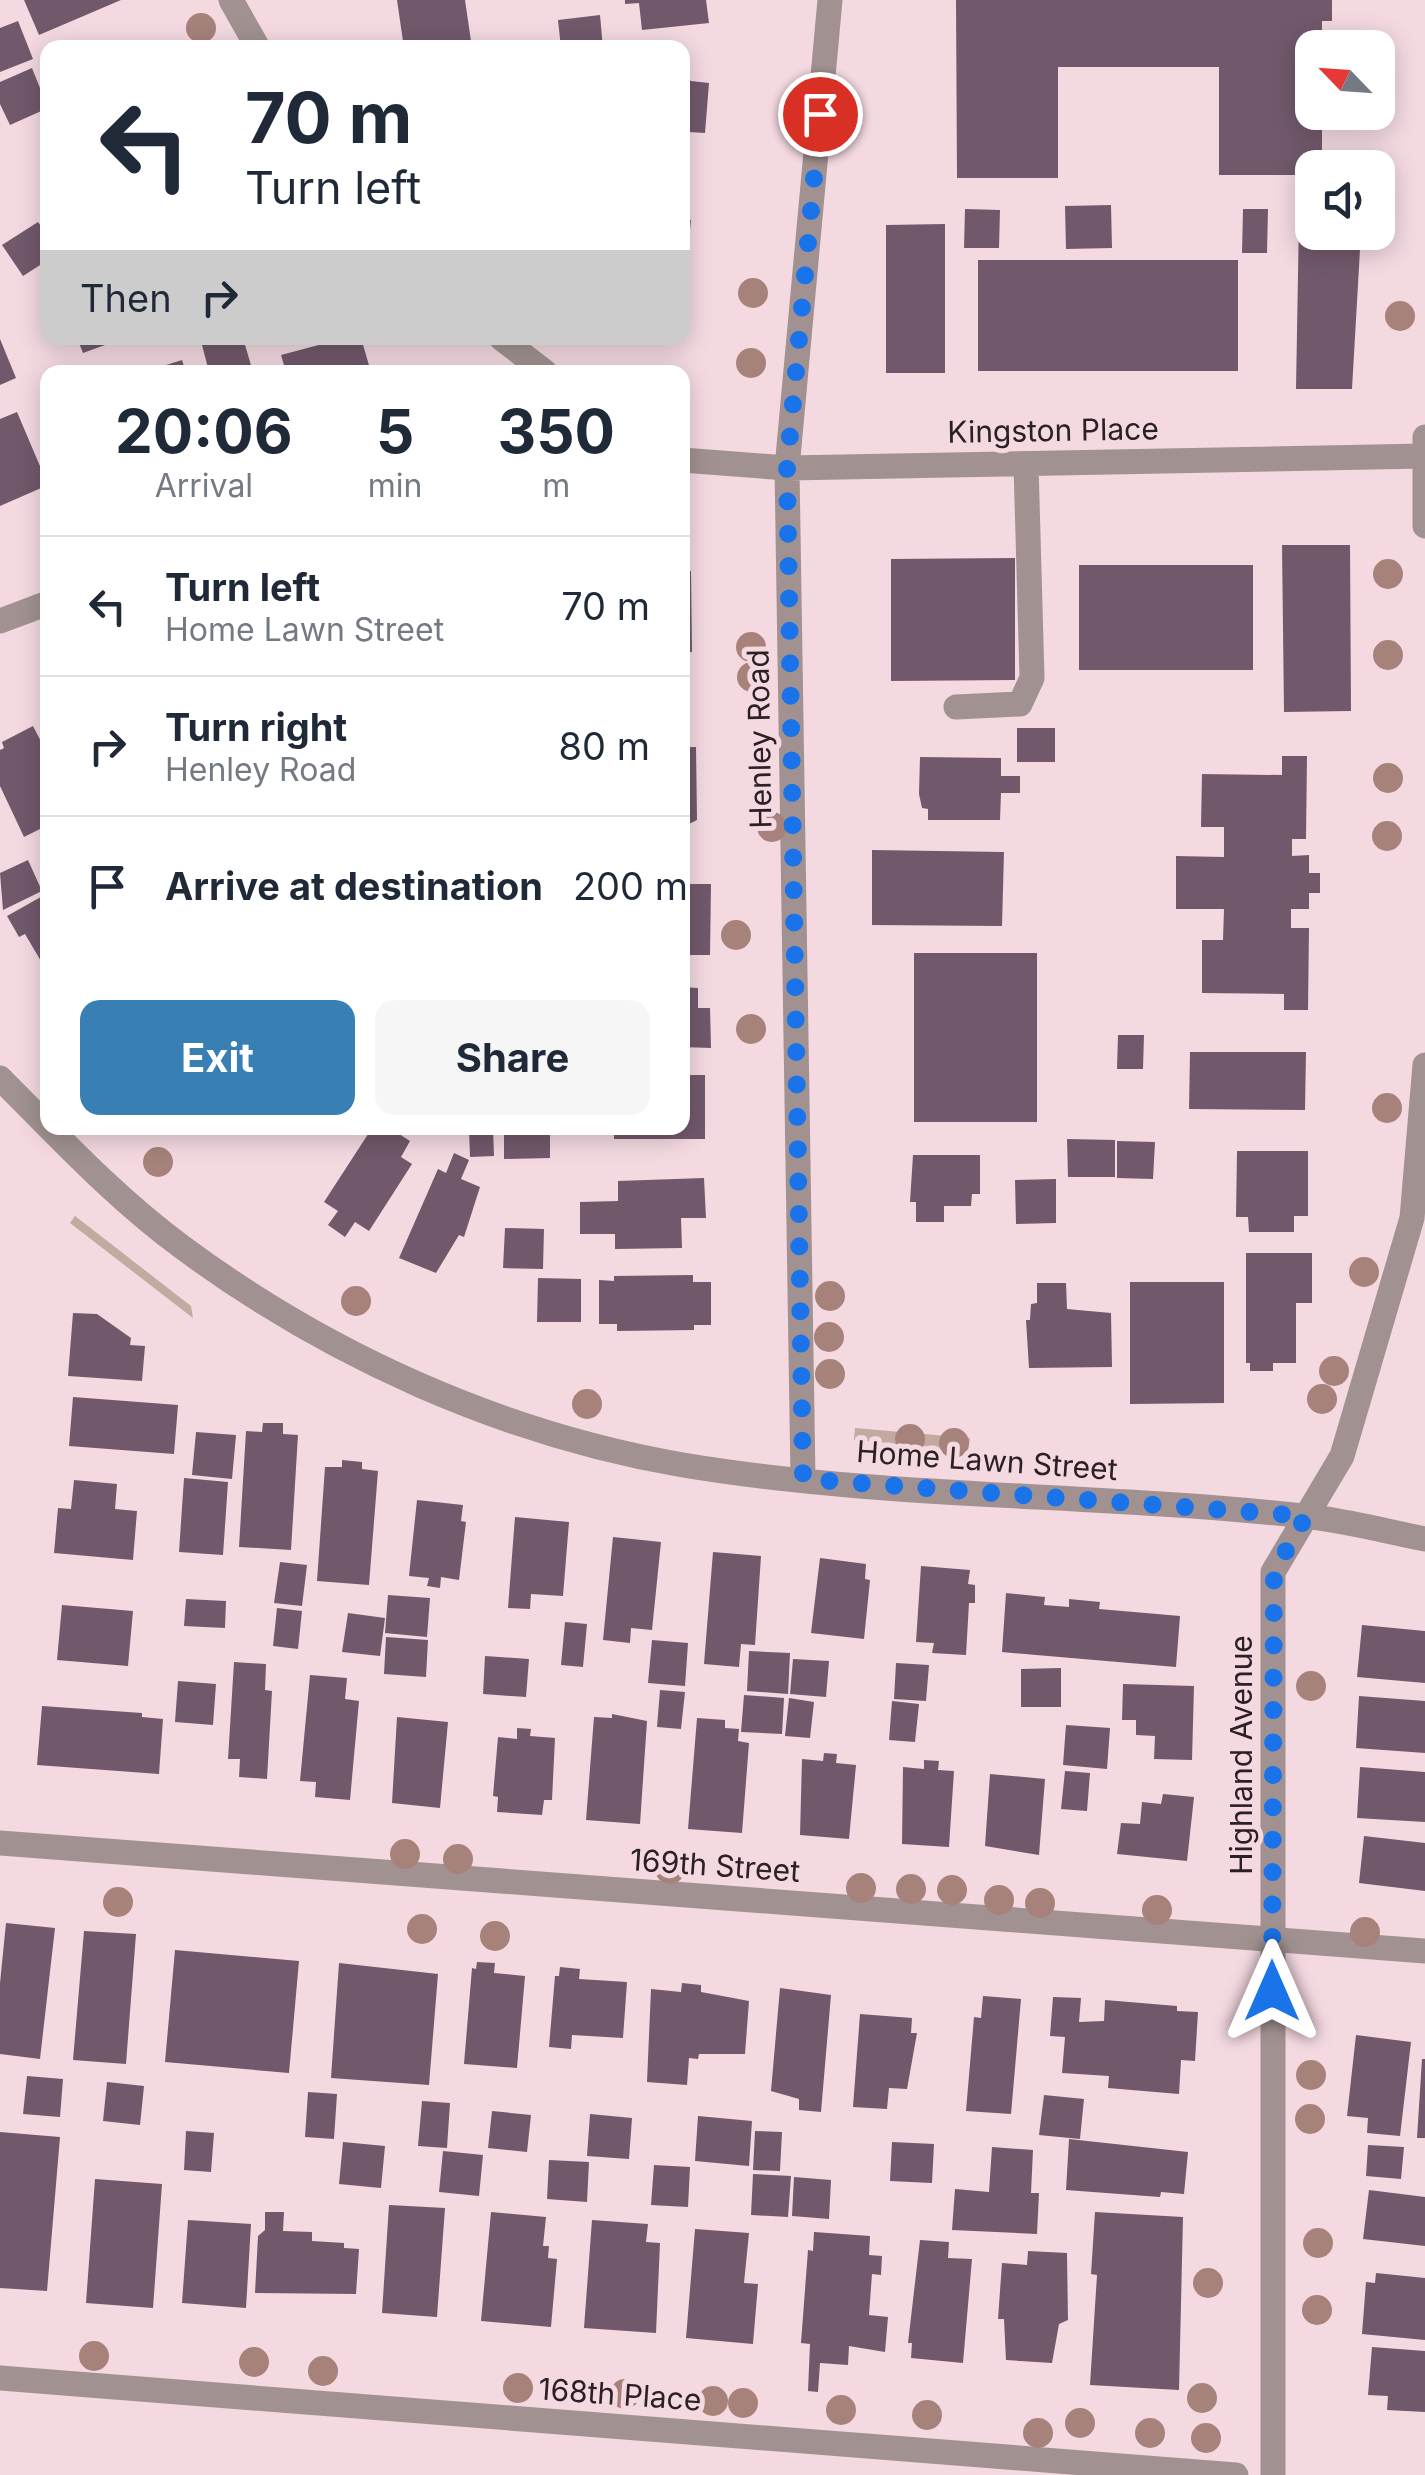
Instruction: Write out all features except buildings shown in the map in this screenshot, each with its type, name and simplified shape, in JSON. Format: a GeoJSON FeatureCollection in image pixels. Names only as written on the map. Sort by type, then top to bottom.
{"type":"FeatureCollection","features":[{"type":"Feature","properties":{"kind":"street"},"geometry":{"type":"LineString","coordinates":[[231,0],[254,40]]}},
{"type":"Feature","properties":{"kind":"street","name":"Henley Road"},"geometry":{"type":"LineString","coordinates":[[803,1479],[787,468],[830,0]]}},
{"type":"Feature","properties":{"kind":"street"},"geometry":{"type":"LineString","coordinates":[[510,345],[536,365]]}},
{"type":"Feature","properties":{"kind":"street"},"geometry":{"type":"LineString","coordinates":[[1425,450],[1425,526]]}},
{"type":"Feature","properties":{"kind":"street","name":"Kingston Place"},"geometry":{"type":"LineString","coordinates":[[690,461],[787,468],[1425,450]]}},
{"type":"Feature","properties":{"kind":"street"},"geometry":{"type":"LineString","coordinates":[[956,708],[1020,704],[1032,678],[1026,464]]}},
{"type":"Feature","properties":{"kind":"street"},"geometry":{"type":"LineString","coordinates":[[0,622],[40,605]]}},
{"type":"Feature","properties":{"kind":"street","name":"Highland Avenue"},"geometry":{"type":"LineString","coordinates":[[1273,2475],[1274,1572],[1342,1456],[1412,1218],[1425,1065]]}},
{"type":"Feature","properties":{"kind":"street"},"geometry":{"type":"LineString","coordinates":[[0,1109],[1,1079]]}},
{"type":"Feature","properties":{"kind":"street","name":"Home Lawn Street"},"geometry":{"type":"LineString","coordinates":[[1,1079],[40,1123]]}},
{"type":"Feature","properties":{"kind":"street","name":"Home Lawn Street"},"geometry":{"type":"LineString","coordinates":[[51,1135],[180,1246],[323,1338],[391,1372],[572,1440],[686,1465],[803,1479],[1306,1516],[1425,1539]]}},
{"type":"Feature","properties":{"kind":"street","name":"169th Street"},"geometry":{"type":"LineString","coordinates":[[0,1843],[1425,1951]]}},
{"type":"Feature","properties":{"kind":"street","name":"168th Place"},"geometry":{"type":"LineString","coordinates":[[0,2378],[1236,2475]]}},
{"type":"Feature","properties":{"kind":"shaded area"},"geometry":{"type":"Polygon","coordinates":[[[75,1216],[191,1306],[193,1318],[70,1223],[75,1216]]]}},
{"type":"Feature","properties":{"kind":"shaded area"},"geometry":{"type":"Polygon","coordinates":[[[855,1428],[970,1438],[968,1450],[854,1440],[855,1428]]]}},
{"type":"Feature","properties":{"kind":"route"},"geometry":{"type":"LineString","coordinates":[[820,114],[787,468],[803,1479],[1306,1516],[1274,1572],[1272,1991]]}}]}
